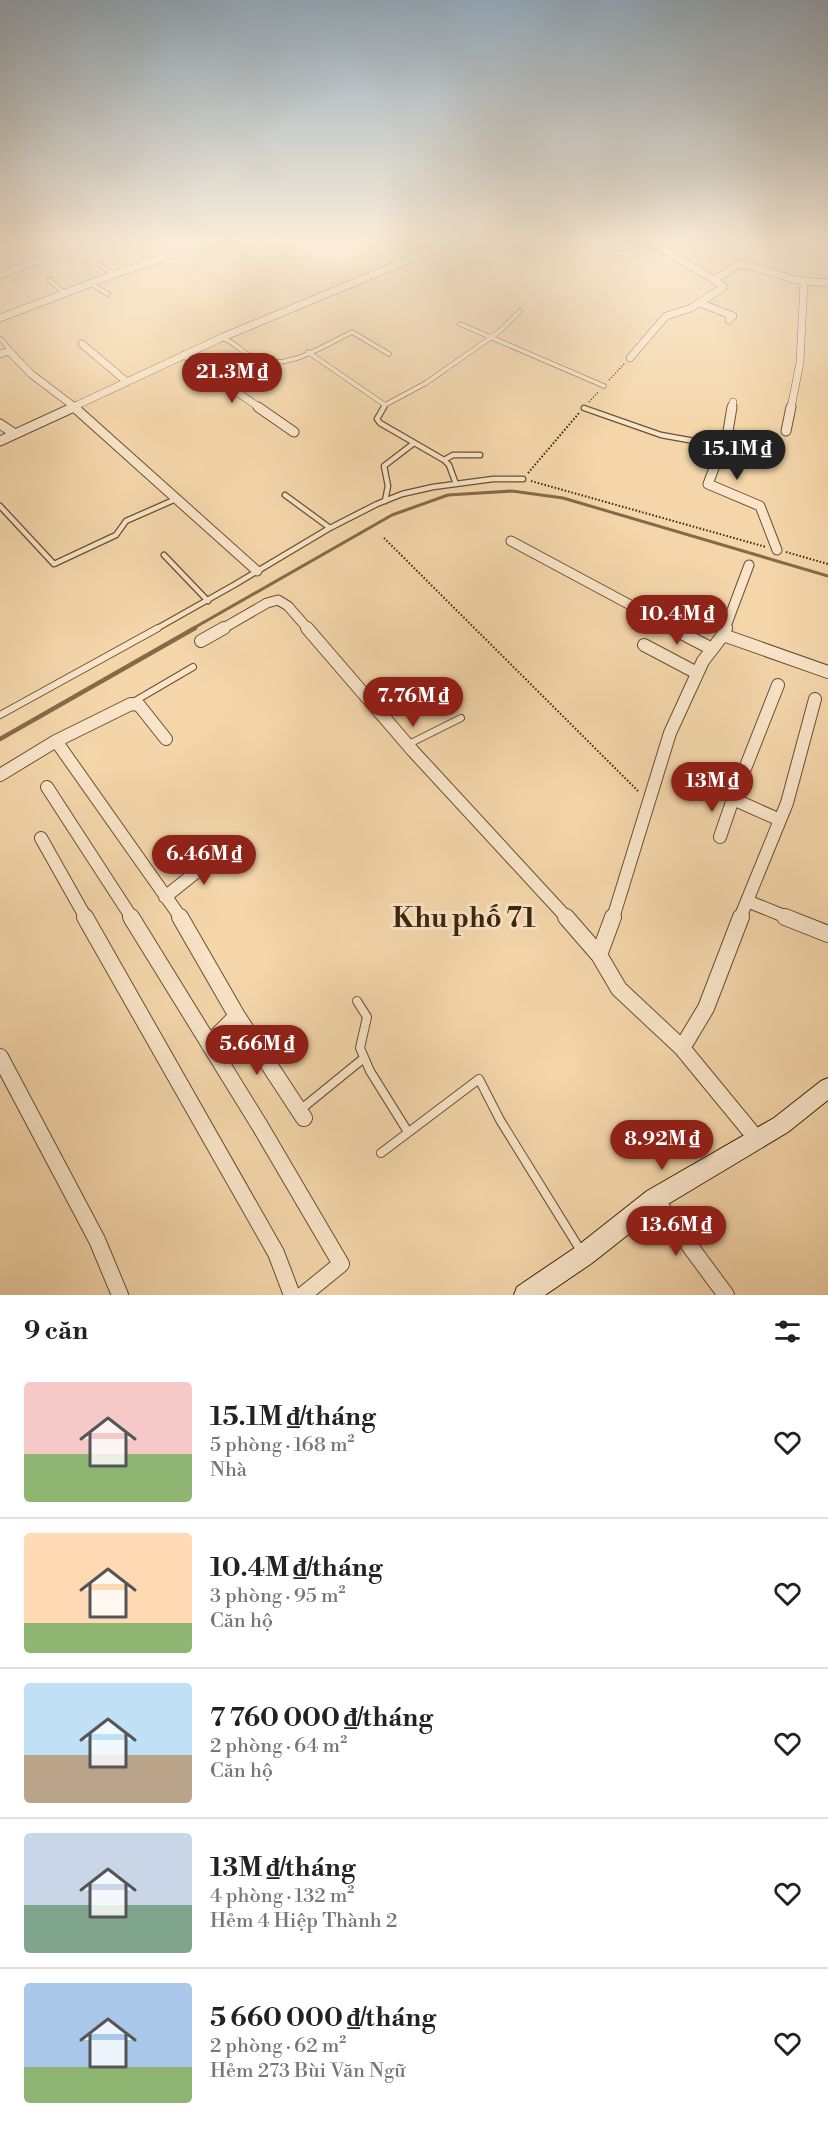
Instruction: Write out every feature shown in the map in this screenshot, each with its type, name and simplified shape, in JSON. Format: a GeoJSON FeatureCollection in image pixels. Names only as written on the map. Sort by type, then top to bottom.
{"type":"FeatureCollection","features":[{"type":"Feature","properties":{"kind":"main road"},"geometry":{"type":"LineString","coordinates":[[525,1295],[584,1255],[655,1199],[781,1125],[828,1088]]}},
{"type":"Feature","properties":{"kind":"street"},"geometry":{"type":"LineString","coordinates":[[0,318],[51,298]]}},
{"type":"Feature","properties":{"kind":"street"},"geometry":{"type":"LineString","coordinates":[[0,441],[221,338],[317,298]]}},
{"type":"Feature","properties":{"kind":"street"},"geometry":{"type":"LineString","coordinates":[[630,358],[666,316],[707,298]]}},
{"type":"Feature","properties":{"kind":"street"},"geometry":{"type":"LineString","coordinates":[[786,431],[801,362],[803,298]]}},
{"type":"Feature","properties":{"kind":"street"},"geometry":{"type":"LineString","coordinates":[[700,303],[733,316],[729,320]]}},
{"type":"Feature","properties":{"kind":"street"},"geometry":{"type":"LineString","coordinates":[[82,344],[127,382]]}},
{"type":"Feature","properties":{"kind":"street"},"geometry":{"type":"LineString","coordinates":[[4,353],[75,407],[257,572]]}},
{"type":"Feature","properties":{"kind":"street"},"geometry":{"type":"LineString","coordinates":[[184,355],[294,432]]}},
{"type":"Feature","properties":{"kind":"street"},"geometry":{"type":"LineString","coordinates":[[734,402],[722,446],[708,484],[760,506],[777,550]]}},
{"type":"Feature","properties":{"kind":"street"},"geometry":{"type":"LineString","coordinates":[[0,424],[15,434]]}},
{"type":"Feature","properties":{"kind":"street"},"geometry":{"type":"LineString","coordinates":[[511,541],[712,649]]}},
{"type":"Feature","properties":{"kind":"street"},"geometry":{"type":"LineString","coordinates":[[599,955],[607,936],[670,733],[697,673],[723,635],[749,565]]}},
{"type":"Feature","properties":{"kind":"street"},"geometry":{"type":"LineString","coordinates":[[201,642],[267,603],[278,600],[288,606],[408,745],[539,884],[599,955],[619,989],[682,1048],[756,1138]]}},
{"type":"Feature","properties":{"kind":"street"},"geometry":{"type":"LineString","coordinates":[[723,635],[828,672]]}},
{"type":"Feature","properties":{"kind":"street"},"geometry":{"type":"LineString","coordinates":[[644,645],[697,673]]}},
{"type":"Feature","properties":{"kind":"street"},"geometry":{"type":"LineString","coordinates":[[720,837],[778,685]]}},
{"type":"Feature","properties":{"kind":"street"},"geometry":{"type":"LineString","coordinates":[[682,1048],[706,1008],[787,803],[815,699]]}},
{"type":"Feature","properties":{"kind":"street"},"geometry":{"type":"LineString","coordinates":[[0,775],[56,741],[131,704],[139,705],[166,739]]}},
{"type":"Feature","properties":{"kind":"street"},"geometry":{"type":"LineString","coordinates":[[56,741],[182,920],[237,1016],[301,1114]]}},
{"type":"Feature","properties":{"kind":"street"},"geometry":{"type":"LineString","coordinates":[[47,787],[92,854],[260,1126],[341,1264],[303,1295]]}},
{"type":"Feature","properties":{"kind":"street"},"geometry":{"type":"LineString","coordinates":[[733,799],[780,820]]}},
{"type":"Feature","properties":{"kind":"street"},"geometry":{"type":"LineString","coordinates":[[41,838],[276,1253],[292,1295]]}},
{"type":"Feature","properties":{"kind":"street"},"geometry":{"type":"LineString","coordinates":[[165,897],[224,850]]}},
{"type":"Feature","properties":{"kind":"street"},"geometry":{"type":"LineString","coordinates":[[747,901],[828,934]]}},
{"type":"Feature","properties":{"kind":"street"},"geometry":{"type":"LineString","coordinates":[[209,1044],[237,1016]]}},
{"type":"Feature","properties":{"kind":"street"},"geometry":{"type":"LineString","coordinates":[[0,1056],[97,1240],[120,1295]]}},
{"type":"Feature","properties":{"kind":"street"},"geometry":{"type":"LineString","coordinates":[[655,1199],[726,1295]]}},
{"type":"Feature","properties":{"kind":"lane"},"geometry":{"type":"LineString","coordinates":[[456,484],[449,465],[444,460],[380,423],[377,419],[385,405],[426,383],[490,338],[507,329],[514,314],[520,311]]}},
{"type":"Feature","properties":{"kind":"lane"},"geometry":{"type":"LineString","coordinates":[[460,324],[604,386]]}},
{"type":"Feature","properties":{"kind":"lane"},"geometry":{"type":"LineString","coordinates":[[221,338],[230,340],[255,359],[270,364],[291,359],[351,332],[389,354]]}},
{"type":"Feature","properties":{"kind":"lane"},"geometry":{"type":"LineString","coordinates":[[1,339],[12,350],[4,353]]}},
{"type":"Feature","properties":{"kind":"lane"},"geometry":{"type":"LineString","coordinates":[[308,352],[385,405]]}},
{"type":"Feature","properties":{"kind":"lane"},"geometry":{"type":"LineString","coordinates":[[584,408],[661,435],[722,446]]}},
{"type":"Feature","properties":{"kind":"lane"},"geometry":{"type":"LineString","coordinates":[[385,501],[388,486],[384,466],[414,443]]}},
{"type":"Feature","properties":{"kind":"lane"},"geometry":{"type":"LineString","coordinates":[[444,460],[453,455],[480,455]]}},
{"type":"Feature","properties":{"kind":"lane"},"geometry":{"type":"LineString","coordinates":[[0,715],[207,601],[330,528],[385,501],[404,493],[456,484],[507,477],[523,479]]}},
{"type":"Feature","properties":{"kind":"lane"},"geometry":{"type":"LineString","coordinates":[[285,495],[330,528]]}},
{"type":"Feature","properties":{"kind":"lane"},"geometry":{"type":"LineString","coordinates":[[0,506],[54,564],[116,535],[126,521],[176,499]]}},
{"type":"Feature","properties":{"kind":"lane"},"geometry":{"type":"LineString","coordinates":[[164,555],[207,601]]}},
{"type":"Feature","properties":{"kind":"lane"},"geometry":{"type":"LineString","coordinates":[[131,704],[193,667]]}},
{"type":"Feature","properties":{"kind":"lane"},"geometry":{"type":"LineString","coordinates":[[408,745],[461,718]]}},
{"type":"Feature","properties":{"kind":"lane"},"geometry":{"type":"LineString","coordinates":[[357,1001],[367,1017],[360,1040],[364,1058],[408,1132]]}},
{"type":"Feature","properties":{"kind":"lane"},"geometry":{"type":"LineString","coordinates":[[301,1114],[364,1058]]}},
{"type":"Feature","properties":{"kind":"lane"},"geometry":{"type":"LineString","coordinates":[[381,1153],[479,1079],[500,1120],[584,1255]]}},
{"type":"Feature","properties":{"kind":"path"},"geometry":{"type":"LineString","coordinates":[[630,358],[523,479],[828,564]]}},
{"type":"Feature","properties":{"kind":"path"},"geometry":{"type":"LineString","coordinates":[[384,538],[648,801]]}},
{"type":"Feature","properties":{"kind":"waterway"},"geometry":{"type":"LineString","coordinates":[[192,629],[392,515],[448,495],[512,491],[563,498],[828,576]]}},
{"type":"Feature","properties":{"kind":"waterway"},"geometry":{"type":"LineString","coordinates":[[0,739],[195,628]]}},
{"type":"Feature","properties":{"kind":"district","name":"Khu phố 71"},"geometry":{"type":"Point","coordinates":[464,918]}}]}
